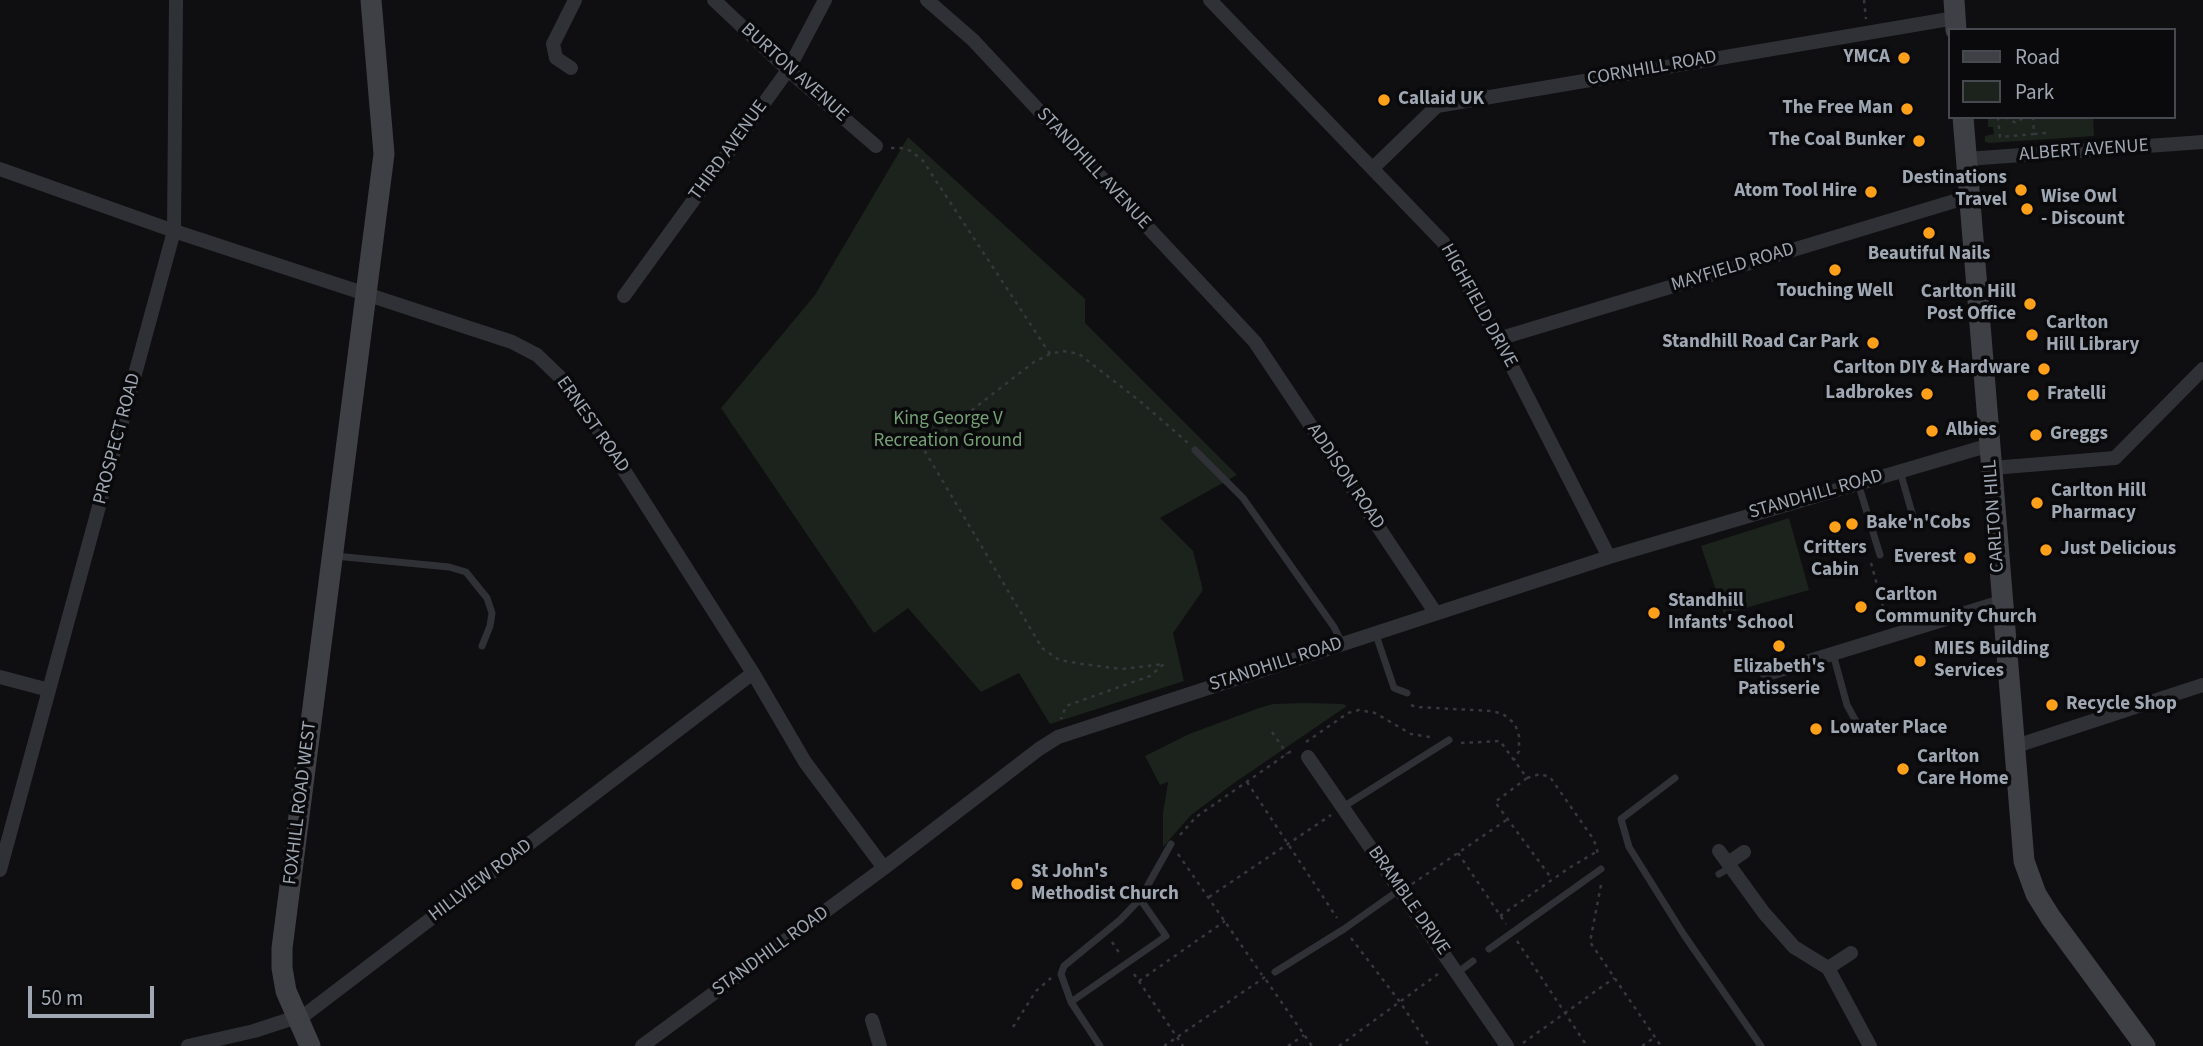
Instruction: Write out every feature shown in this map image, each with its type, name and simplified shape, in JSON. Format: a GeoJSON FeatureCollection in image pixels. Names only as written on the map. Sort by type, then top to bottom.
{"type":"FeatureCollection","features":[{"type":"Feature","properties":{"kind":"street","name":"PROSPECT ROAD"},"geometry":{"type":"LineString","coordinates":[[0,870],[174,231],[176,0]]}},
{"type":"Feature","properties":{"kind":"street","name":"FOXHILL ROAD WEST"},"geometry":{"type":"LineString","coordinates":[[310,1046],[297,1019],[284,980],[282,948],[384,154],[371,0]]}},
{"type":"Feature","properties":{"kind":"street"},"geometry":{"type":"LineString","coordinates":[[571,68],[556,58],[553,44],[575,0]]}},
{"type":"Feature","properties":{"kind":"street","name":"BURTON AVENUE"},"geometry":{"type":"LineString","coordinates":[[714,0],[788,70],[876,146]]}},
{"type":"Feature","properties":{"kind":"street","name":"THIRD AVENUE"},"geometry":{"type":"LineString","coordinates":[[624,296],[788,70],[825,0]]}},
{"type":"Feature","properties":{"kind":"street","name":"STANDHILL AVENUE"},"geometry":{"type":"LineString","coordinates":[[927,0],[973,40],[1255,342]]}},
{"type":"Feature","properties":{"kind":"street","name":"HIGHFIELD DRIVE"},"geometry":{"type":"LineString","coordinates":[[1210,0],[1443,242],[1497,339],[1609,557]]}},
{"type":"Feature","properties":{"kind":"street","name":"CORNHILL ROAD"},"geometry":{"type":"LineString","coordinates":[[1373,168],[1437,106],[1955,16]]}},
{"type":"Feature","properties":{"kind":"street","name":"CARLTON HILL"},"geometry":{"type":"LineString","coordinates":[[1963,119],[2024,861],[2036,894],[2145,1046]]}},
{"type":"Feature","properties":{"kind":"street","name":"ALBERT AVENUE"},"geometry":{"type":"LineString","coordinates":[[1966,159],[2203,142]]}},
{"type":"Feature","properties":{"kind":"street","name":"ERNEST ROAD"},"geometry":{"type":"LineString","coordinates":[[0,169],[174,231],[512,342],[537,355],[580,401],[753,673],[805,762],[884,869]]}},
{"type":"Feature","properties":{"kind":"street","name":"MAYFIELD ROAD"},"geometry":{"type":"LineString","coordinates":[[1497,339],[1968,197]]}},
{"type":"Feature","properties":{"kind":"street","name":"ADDISON ROAD"},"geometry":{"type":"LineString","coordinates":[[1255,342],[1435,612]]}},
{"type":"Feature","properties":{"kind":"street"},"geometry":{"type":"LineString","coordinates":[[1992,468],[2115,458],[2203,369]]}},
{"type":"Feature","properties":{"kind":"street","name":"STANDHILL ROAD"},"geometry":{"type":"LineString","coordinates":[[642,1046],[884,869],[1039,749],[1061,736],[1609,557],[1990,445]]}},
{"type":"Feature","properties":{"kind":"street"},"geometry":{"type":"LineString","coordinates":[[1767,674],[2001,602]]}},
{"type":"Feature","properties":{"kind":"street","name":"HILLVIEW ROAD"},"geometry":{"type":"LineString","coordinates":[[188,1046],[297,1019],[306,1014],[753,673]]}},
{"type":"Feature","properties":{"kind":"street"},"geometry":{"type":"LineString","coordinates":[[0,677],[49,690]]}},
{"type":"Feature","properties":{"kind":"street"},"geometry":{"type":"LineString","coordinates":[[2013,747],[2203,685]]}},
{"type":"Feature","properties":{"kind":"street","name":"BRAMBLE DRIVE"},"geometry":{"type":"LineString","coordinates":[[1308,757],[1507,1046]]}},
{"type":"Feature","properties":{"kind":"street"},"geometry":{"type":"LineString","coordinates":[[1744,852],[1724,864],[1794,947],[1828,968],[1870,1046]]}},
{"type":"Feature","properties":{"kind":"street"},"geometry":{"type":"LineString","coordinates":[[1828,968],[1851,953]]}},
{"type":"Feature","properties":{"kind":"street"},"geometry":{"type":"LineString","coordinates":[[872,1020],[880,1046]]}},
{"type":"Feature","properties":{"kind":"lane"},"geometry":{"type":"LineString","coordinates":[[1195,450],[1243,498],[1334,627],[1342,643]]}},
{"type":"Feature","properties":{"kind":"lane"},"geometry":{"type":"LineString","coordinates":[[1900,471],[1912,513]]}},
{"type":"Feature","properties":{"kind":"lane"},"geometry":{"type":"LineString","coordinates":[[1858,483],[1880,555]]}},
{"type":"Feature","properties":{"kind":"lane"},"geometry":{"type":"LineString","coordinates":[[333,556],[449,567],[466,572],[487,598],[492,613],[491,625],[482,646]]}},
{"type":"Feature","properties":{"kind":"lane"},"geometry":{"type":"LineString","coordinates":[[1375,632],[1394,688],[1407,693]]}},
{"type":"Feature","properties":{"kind":"lane"},"geometry":{"type":"LineString","coordinates":[[1833,654],[1847,705],[1857,725]]}},
{"type":"Feature","properties":{"kind":"lane"},"geometry":{"type":"LineString","coordinates":[[1342,807],[1449,740]]}},
{"type":"Feature","properties":{"kind":"lane"},"geometry":{"type":"LineString","coordinates":[[1675,778],[1621,819],[1629,847],[1684,935],[1761,1046]]}},
{"type":"Feature","properties":{"kind":"lane"},"geometry":{"type":"LineString","coordinates":[[1100,1046],[1072,1002],[1061,974],[1064,966],[1106,933],[1140,899],[1171,844]]}},
{"type":"Feature","properties":{"kind":"lane"},"geometry":{"type":"LineString","coordinates":[[1489,949],[1601,869]]}},
{"type":"Feature","properties":{"kind":"lane"},"geometry":{"type":"LineString","coordinates":[[1275,972],[1400,890]]}},
{"type":"Feature","properties":{"kind":"lane"},"geometry":{"type":"LineString","coordinates":[[1072,1002],[1166,936],[1140,899]]}},
{"type":"Feature","properties":{"kind":"lane"},"geometry":{"type":"LineString","coordinates":[[1454,969],[1473,961]]}},
{"type":"Feature","properties":{"kind":"path"},"geometry":{"type":"LineString","coordinates":[[1998,119],[2000,137],[2048,133]]}},
{"type":"Feature","properties":{"kind":"path"},"geometry":{"type":"LineString","coordinates":[[2033,119],[2035,134]]}},
{"type":"Feature","properties":{"kind":"path"},"geometry":{"type":"LineString","coordinates":[[876,146],[868,155],[870,157],[880,150],[901,148],[911,151],[923,161],[1050,354]]}},
{"type":"Feature","properties":{"kind":"path"},"geometry":{"type":"LineString","coordinates":[[1061,736],[1061,720],[1066,706],[1150,676],[1164,664],[1122,669],[1082,664],[1059,660],[1042,648],[923,448],[1034,362],[1063,351],[1079,354],[1141,402],[1195,450]]}},
{"type":"Feature","properties":{"kind":"path"},"geometry":{"type":"LineString","coordinates":[[1407,704],[1416,708],[1492,711],[1503,714],[1514,724],[1519,736],[1519,751],[1514,760]]}},
{"type":"Feature","properties":{"kind":"path"},"geometry":{"type":"LineString","coordinates":[[1312,1046],[1171,844],[1196,817],[1348,713]]}},
{"type":"Feature","properties":{"kind":"path"},"geometry":{"type":"LineString","coordinates":[[1272,732],[1287,754]]}},
{"type":"Feature","properties":{"kind":"path"},"geometry":{"type":"LineString","coordinates":[[1527,778],[1539,774],[1550,777],[1594,840],[1601,869],[1601,885],[1590,942],[1661,1046]]}},
{"type":"Feature","properties":{"kind":"path"},"geometry":{"type":"LineString","coordinates":[[1247,782],[1344,929],[1400,1002],[1429,1046]]}},
{"type":"Feature","properties":{"kind":"path"},"geometry":{"type":"LineString","coordinates":[[1495,802],[1552,879]]}},
{"type":"Feature","properties":{"kind":"path"},"geometry":{"type":"LineString","coordinates":[[1209,897],[1342,807]]}},
{"type":"Feature","properties":{"kind":"path"},"geometry":{"type":"LineString","coordinates":[[1400,890],[1508,819]]}},
{"type":"Feature","properties":{"kind":"path"},"geometry":{"type":"LineString","coordinates":[[1500,916],[1598,851]]}},
{"type":"Feature","properties":{"kind":"path"},"geometry":{"type":"LineString","coordinates":[[1458,853],[1587,1046]]}},
{"type":"Feature","properties":{"kind":"path"},"geometry":{"type":"LineString","coordinates":[[1139,981],[1225,921]]}},
{"type":"Feature","properties":{"kind":"path"},"geometry":{"type":"LineString","coordinates":[[1106,933],[1183,1046]]}},
{"type":"Feature","properties":{"kind":"path"},"geometry":{"type":"LineString","coordinates":[[1013,1027],[1036,991],[1064,966]]}},
{"type":"Feature","properties":{"kind":"path"},"geometry":{"type":"LineString","coordinates":[[1339,1046],[1400,1002],[1454,969]]}},
{"type":"Feature","properties":{"kind":"path"},"geometry":{"type":"LineString","coordinates":[[1164,1046],[1264,977]]}},
{"type":"Feature","properties":{"kind":"path"},"geometry":{"type":"LineString","coordinates":[[1519,1046],[1614,978]]}},
{"type":"Feature","properties":{"kind":"path"},"geometry":{"type":"LineString","coordinates":[[1288,1046],[1304,1035]]}},
{"type":"Feature","properties":{"kind":"path"},"geometry":{"type":"LineString","coordinates":[[1642,1046],[1655,1037]]}},
{"type":"Feature","properties":{"kind":"green space"},"geometry":{"type":"Polygon","coordinates":[[[1988,119],[2093,119],[2094,136],[1990,143],[1985,142],[1985,136],[1994,134],[1993,127],[1988,127],[1988,119]]]}},
{"type":"Feature","properties":{"kind":"green space","name":"King George V Recreation Ground"},"geometry":{"type":"Polygon","coordinates":[[[908,137],[1085,299],[1085,323],[1237,475],[1160,518],[1193,551],[1203,590],[1173,633],[1184,681],[1050,724],[1019,673],[981,692],[908,608],[874,633],[721,408],[815,295],[908,137]]]}},
{"type":"Feature","properties":{"kind":"green space"},"geometry":{"type":"Polygon","coordinates":[[[1789,518],[1809,590],[1724,614],[1701,546],[1789,518]]]}},
{"type":"Feature","properties":{"kind":"green space"},"geometry":{"type":"Polygon","coordinates":[[[1273,704],[1347,706],[1191,815],[1163,847],[1163,813],[1168,782],[1160,785],[1145,756],[1189,734],[1259,708],[1273,704]]]}},
{"type":"Feature","properties":{"kind":"place","name":"YMCA"},"geometry":{"type":"Point","coordinates":[1904,58]}},
{"type":"Feature","properties":{"kind":"place","name":"Callaid UK"},"geometry":{"type":"Point","coordinates":[1384,100]}},
{"type":"Feature","properties":{"kind":"place","name":"The Free Man"},"geometry":{"type":"Point","coordinates":[1907,109]}},
{"type":"Feature","properties":{"kind":"place","name":"The Coal Bunker"},"geometry":{"type":"Point","coordinates":[1919,141]}},
{"type":"Feature","properties":{"kind":"place","name":"Destinations Travel"},"geometry":{"type":"Point","coordinates":[2021,190]}},
{"type":"Feature","properties":{"kind":"place","name":"Atom Tool Hire"},"geometry":{"type":"Point","coordinates":[1871,192]}},
{"type":"Feature","properties":{"kind":"place","name":"Wise Owl - Discount"},"geometry":{"type":"Point","coordinates":[2027,209]}},
{"type":"Feature","properties":{"kind":"place","name":"Beautiful Nails"},"geometry":{"type":"Point","coordinates":[1929,233]}},
{"type":"Feature","properties":{"kind":"place","name":"Touching Well"},"geometry":{"type":"Point","coordinates":[1835,270]}},
{"type":"Feature","properties":{"kind":"place","name":"Carlton Hill Post Office"},"geometry":{"type":"Point","coordinates":[2030,304]}},
{"type":"Feature","properties":{"kind":"place","name":"Carlton Hill Library"},"geometry":{"type":"Point","coordinates":[2032,335]}},
{"type":"Feature","properties":{"kind":"place","name":"Standhill Road Car Park"},"geometry":{"type":"Point","coordinates":[1873,343]}},
{"type":"Feature","properties":{"kind":"place","name":"Carlton DIY & Hardware"},"geometry":{"type":"Point","coordinates":[2044,369]}},
{"type":"Feature","properties":{"kind":"place","name":"Ladbrokes"},"geometry":{"type":"Point","coordinates":[1927,394]}},
{"type":"Feature","properties":{"kind":"place","name":"Fratelli"},"geometry":{"type":"Point","coordinates":[2033,395]}},
{"type":"Feature","properties":{"kind":"place","name":"Albies"},"geometry":{"type":"Point","coordinates":[1932,431]}},
{"type":"Feature","properties":{"kind":"place","name":"Greggs"},"geometry":{"type":"Point","coordinates":[2036,435]}},
{"type":"Feature","properties":{"kind":"place","name":"Carlton Hill Pharmacy"},"geometry":{"type":"Point","coordinates":[2037,503]}},
{"type":"Feature","properties":{"kind":"place","name":"Bake'n'Cobs"},"geometry":{"type":"Point","coordinates":[1852,524]}},
{"type":"Feature","properties":{"kind":"place","name":"Critters Cabin"},"geometry":{"type":"Point","coordinates":[1835,527]}},
{"type":"Feature","properties":{"kind":"place","name":"Just Delicious"},"geometry":{"type":"Point","coordinates":[2046,550]}},
{"type":"Feature","properties":{"kind":"place","name":"Everest"},"geometry":{"type":"Point","coordinates":[1970,558]}},
{"type":"Feature","properties":{"kind":"place","name":"Carlton Community Church"},"geometry":{"type":"Point","coordinates":[1861,607]}},
{"type":"Feature","properties":{"kind":"place","name":"Standhill Infants' School"},"geometry":{"type":"Point","coordinates":[1654,613]}},
{"type":"Feature","properties":{"kind":"place","name":"Elizabeth's Patisserie"},"geometry":{"type":"Point","coordinates":[1779,646]}},
{"type":"Feature","properties":{"kind":"place","name":"MIES Building Services"},"geometry":{"type":"Point","coordinates":[1920,661]}},
{"type":"Feature","properties":{"kind":"place","name":"Recycle Shop"},"geometry":{"type":"Point","coordinates":[2052,705]}},
{"type":"Feature","properties":{"kind":"place","name":"Lowater Place"},"geometry":{"type":"Point","coordinates":[1816,729]}},
{"type":"Feature","properties":{"kind":"place","name":"Carlton Care Home"},"geometry":{"type":"Point","coordinates":[1903,769]}},
{"type":"Feature","properties":{"kind":"place","name":"St John's Methodist Church"},"geometry":{"type":"Point","coordinates":[1017,884]}}]}
